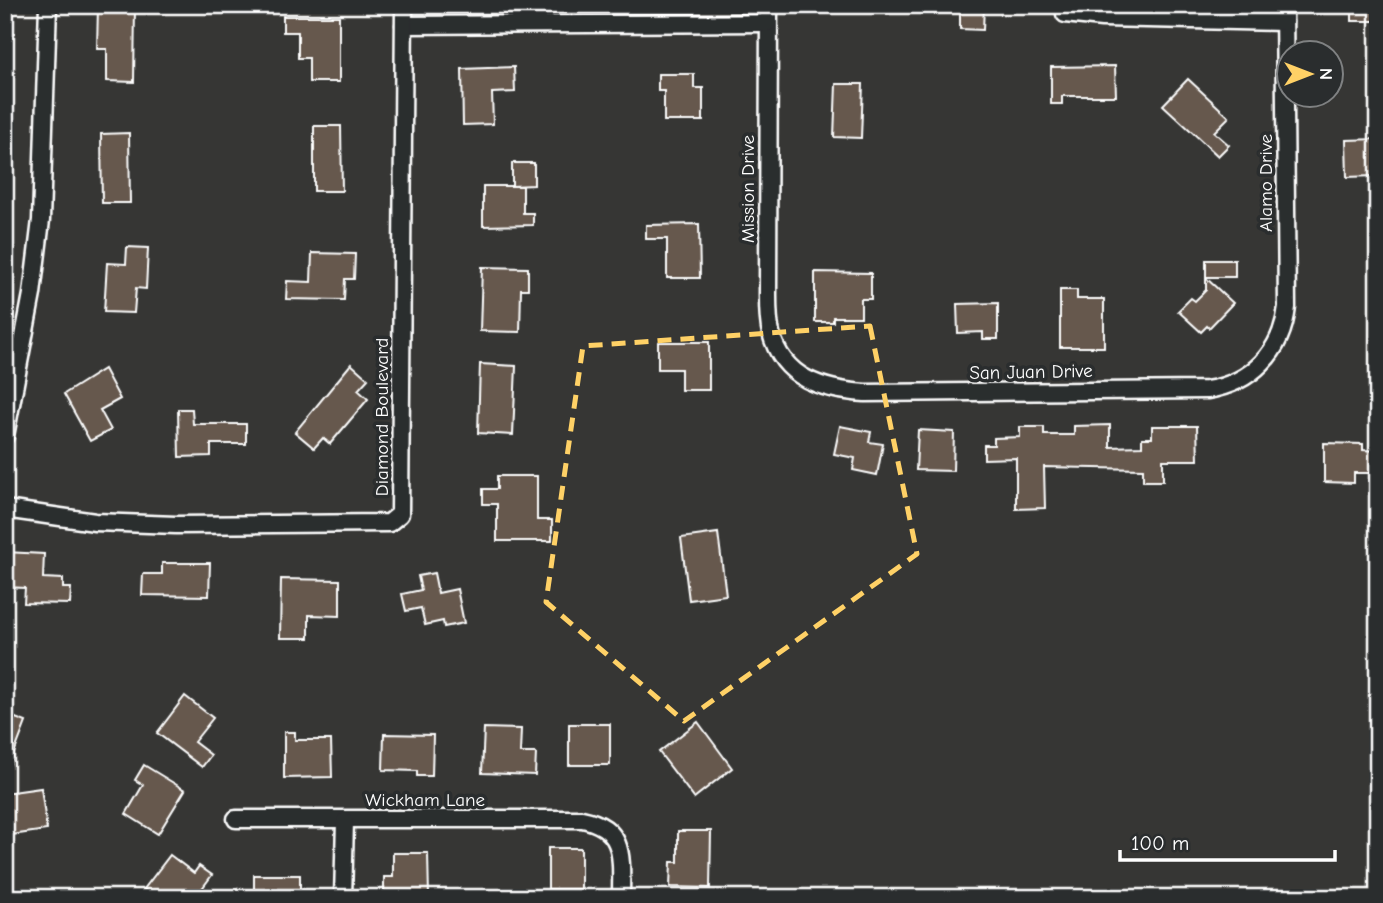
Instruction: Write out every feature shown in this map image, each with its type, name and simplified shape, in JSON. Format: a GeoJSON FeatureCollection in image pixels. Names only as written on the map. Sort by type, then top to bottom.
{"type":"FeatureCollection","features":[{"type":"Feature","properties":{"kind":"street"},"geometry":{"type":"LineString","coordinates":[[5,436],[32,294],[41,220],[48,5]]}},
{"type":"Feature","properties":{"kind":"street","name":"Diamond Boulevard"},"geometry":{"type":"LineString","coordinates":[[5,509],[96,522],[176,525],[388,523],[400,514],[404,5]]}},
{"type":"Feature","properties":{"kind":"street","name":"Mission Drive"},"geometry":{"type":"LineString","coordinates":[[769,5],[770,330],[775,346],[790,366]]}},
{"type":"Feature","properties":{"kind":"street"},"geometry":{"type":"LineString","coordinates":[[1065,14],[1102,18],[1284,13]]}},
{"type":"Feature","properties":{"kind":"street","name":"Alamo Drive"},"geometry":{"type":"LineString","coordinates":[[1268,355],[1285,325],[1287,307],[1284,13]]}},
{"type":"Feature","properties":{"kind":"street"},"geometry":{"type":"LineString","coordinates":[[404,25],[768,23]]}},
{"type":"Feature","properties":{"kind":"street","name":"San Juan Drive"},"geometry":{"type":"LineString","coordinates":[[790,366],[802,378],[817,385],[839,391],[865,393],[1194,390],[1225,387],[1241,381],[1254,372],[1268,355]]}},
{"type":"Feature","properties":{"kind":"street","name":"Wickham Lane"},"geometry":{"type":"LineString","coordinates":[[236,819],[582,819],[600,823],[610,832],[617,844],[621,858],[621,898]]}},
{"type":"Feature","properties":{"kind":"street"},"geometry":{"type":"LineString","coordinates":[[342,898],[345,821]]}},
{"type":"Feature","properties":{"kind":"highlighted area"},"geometry":{"type":"Polygon","coordinates":[[[870,326],[917,554],[684,721],[546,602],[583,346],[870,326]]]}},
{"type":"Feature","properties":{"kind":"building"},"geometry":{"type":"Polygon","coordinates":[[[960,5],[984,5],[983,30],[960,29],[960,5]]]}},
{"type":"Feature","properties":{"kind":"building"},"geometry":{"type":"Polygon","coordinates":[[[1352,5],[1378,5],[1378,21],[1352,21],[1352,5]]]}},
{"type":"Feature","properties":{"kind":"building"},"geometry":{"type":"Polygon","coordinates":[[[98,6],[135,6],[134,82],[107,81],[107,49],[97,49],[98,6]]]}},
{"type":"Feature","properties":{"kind":"building"},"geometry":{"type":"Polygon","coordinates":[[[283,16],[339,16],[339,82],[309,82],[309,58],[298,58],[298,32],[283,32],[283,16]]]}},
{"type":"Feature","properties":{"kind":"building"},"geometry":{"type":"Polygon","coordinates":[[[1115,66],[1116,96],[1062,96],[1062,104],[1051,104],[1051,67],[1115,66]]]}},
{"type":"Feature","properties":{"kind":"building"},"geometry":{"type":"Polygon","coordinates":[[[514,67],[515,92],[492,93],[493,124],[463,125],[462,69],[514,67]]]}},
{"type":"Feature","properties":{"kind":"building"},"geometry":{"type":"Polygon","coordinates":[[[658,74],[694,74],[694,88],[703,88],[703,121],[664,121],[664,91],[658,91],[658,74]]]}},
{"type":"Feature","properties":{"kind":"building"},"geometry":{"type":"Polygon","coordinates":[[[1188,79],[1229,117],[1214,132],[1229,145],[1218,156],[1163,105],[1188,79]]]}},
{"type":"Feature","properties":{"kind":"building"},"geometry":{"type":"Polygon","coordinates":[[[836,84],[863,84],[861,138],[834,137],[836,84]]]}},
{"type":"Feature","properties":{"kind":"building"},"geometry":{"type":"Polygon","coordinates":[[[314,126],[341,126],[342,191],[314,191],[314,126]]]}},
{"type":"Feature","properties":{"kind":"building"},"geometry":{"type":"Polygon","coordinates":[[[129,133],[130,203],[102,203],[101,134],[129,133]]]}},
{"type":"Feature","properties":{"kind":"building"},"geometry":{"type":"Polygon","coordinates":[[[1378,139],[1375,176],[1347,177],[1346,140],[1378,139]]]}},
{"type":"Feature","properties":{"kind":"building"},"geometry":{"type":"Polygon","coordinates":[[[512,163],[534,163],[534,185],[512,186],[512,163]]]}},
{"type":"Feature","properties":{"kind":"building"},"geometry":{"type":"Polygon","coordinates":[[[483,186],[523,186],[523,213],[533,213],[533,225],[483,226],[483,186]]]}},
{"type":"Feature","properties":{"kind":"building"},"geometry":{"type":"Polygon","coordinates":[[[699,224],[700,278],[667,278],[667,239],[646,239],[646,225],[699,224]]]}},
{"type":"Feature","properties":{"kind":"building"},"geometry":{"type":"Polygon","coordinates":[[[127,247],[148,248],[146,289],[136,288],[134,313],[104,312],[107,263],[126,264],[127,247]]]}},
{"type":"Feature","properties":{"kind":"building"},"geometry":{"type":"Polygon","coordinates":[[[312,253],[355,254],[354,279],[345,279],[344,300],[286,299],[287,281],[311,282],[312,253]]]}},
{"type":"Feature","properties":{"kind":"building"},"geometry":{"type":"Polygon","coordinates":[[[1206,260],[1235,260],[1235,277],[1206,277],[1206,260]]]}},
{"type":"Feature","properties":{"kind":"building"},"geometry":{"type":"Polygon","coordinates":[[[482,267],[528,268],[528,289],[521,289],[520,332],[480,331],[482,267]]]}},
{"type":"Feature","properties":{"kind":"building"},"geometry":{"type":"Polygon","coordinates":[[[815,272],[871,273],[871,299],[861,299],[861,317],[833,317],[833,322],[815,322],[815,272]]]}},
{"type":"Feature","properties":{"kind":"building"},"geometry":{"type":"Polygon","coordinates":[[[1206,278],[1233,303],[1209,328],[1207,326],[1201,332],[1178,311],[1191,298],[1195,301],[1206,290],[1206,278]]]}},
{"type":"Feature","properties":{"kind":"building"},"geometry":{"type":"Polygon","coordinates":[[[1060,290],[1077,290],[1077,299],[1104,299],[1104,347],[1060,347],[1060,290]]]}},
{"type":"Feature","properties":{"kind":"building"},"geometry":{"type":"Polygon","coordinates":[[[998,303],[998,339],[983,339],[983,332],[958,333],[957,304],[998,303]]]}},
{"type":"Feature","properties":{"kind":"building"},"geometry":{"type":"Polygon","coordinates":[[[658,342],[709,342],[709,390],[681,390],[681,369],[658,369],[658,342]]]}},
{"type":"Feature","properties":{"kind":"building"},"geometry":{"type":"Polygon","coordinates":[[[351,364],[368,379],[358,390],[368,399],[330,444],[323,438],[314,448],[295,432],[351,364]]]}},
{"type":"Feature","properties":{"kind":"building"},"geometry":{"type":"Polygon","coordinates":[[[480,364],[516,366],[513,435],[478,433],[480,364]]]}},
{"type":"Feature","properties":{"kind":"building"},"geometry":{"type":"Polygon","coordinates":[[[104,369],[120,399],[100,410],[111,430],[90,441],[64,394],[104,369]]]}},
{"type":"Feature","properties":{"kind":"building"},"geometry":{"type":"Polygon","coordinates":[[[178,409],[192,409],[193,424],[246,424],[246,444],[211,444],[211,456],[179,457],[178,409]]]}},
{"type":"Feature","properties":{"kind":"building"},"geometry":{"type":"Polygon","coordinates":[[[1110,425],[1110,447],[1142,446],[1142,438],[1152,438],[1152,426],[1197,426],[1198,460],[1163,460],[1163,481],[1143,481],[1143,469],[1044,467],[1045,508],[1016,509],[1016,458],[984,459],[984,445],[994,445],[994,438],[1020,437],[1020,427],[1044,427],[1044,435],[1074,435],[1074,426],[1110,425]]]}},
{"type":"Feature","properties":{"kind":"building"},"geometry":{"type":"Polygon","coordinates":[[[840,426],[871,432],[869,442],[883,444],[877,475],[853,470],[855,458],[834,454],[840,426]]]}},
{"type":"Feature","properties":{"kind":"building"},"geometry":{"type":"Polygon","coordinates":[[[918,430],[954,432],[953,471],[916,470],[918,430]]]}},
{"type":"Feature","properties":{"kind":"building"},"geometry":{"type":"Polygon","coordinates":[[[1324,443],[1363,444],[1363,450],[1378,451],[1378,473],[1354,473],[1354,483],[1324,482],[1324,443]]]}},
{"type":"Feature","properties":{"kind":"building"},"geometry":{"type":"Polygon","coordinates":[[[497,476],[537,476],[537,520],[552,520],[552,541],[497,541],[497,504],[483,504],[483,489],[497,489],[497,476]]]}},
{"type":"Feature","properties":{"kind":"building"},"geometry":{"type":"Polygon","coordinates":[[[718,533],[726,595],[689,600],[681,538],[718,533]]]}},
{"type":"Feature","properties":{"kind":"building"},"geometry":{"type":"Polygon","coordinates":[[[5,552],[44,554],[43,578],[63,579],[63,588],[71,588],[70,604],[24,603],[25,588],[5,587],[5,552]]]}},
{"type":"Feature","properties":{"kind":"building"},"geometry":{"type":"Polygon","coordinates":[[[162,563],[210,563],[209,596],[142,595],[143,574],[162,574],[162,563]]]}},
{"type":"Feature","properties":{"kind":"building"},"geometry":{"type":"Polygon","coordinates":[[[434,573],[438,593],[457,589],[464,623],[444,627],[443,621],[425,625],[421,608],[406,611],[402,594],[421,590],[418,576],[434,573]]]}},
{"type":"Feature","properties":{"kind":"building"},"geometry":{"type":"Polygon","coordinates":[[[281,579],[340,580],[340,616],[309,615],[309,638],[280,638],[281,579]]]}},
{"type":"Feature","properties":{"kind":"building"},"geometry":{"type":"Polygon","coordinates":[[[185,696],[213,718],[194,742],[211,755],[202,767],[157,733],[185,696]]]}},
{"type":"Feature","properties":{"kind":"building"},"geometry":{"type":"Polygon","coordinates":[[[5,714],[26,722],[6,774],[5,774],[5,714]]]}},
{"type":"Feature","properties":{"kind":"building"},"geometry":{"type":"Polygon","coordinates":[[[698,722],[732,768],[694,798],[659,752],[698,722]]]}},
{"type":"Feature","properties":{"kind":"building"},"geometry":{"type":"Polygon","coordinates":[[[569,724],[610,724],[610,765],[569,765],[569,724]]]}},
{"type":"Feature","properties":{"kind":"building"},"geometry":{"type":"Polygon","coordinates":[[[484,728],[521,729],[520,753],[536,753],[535,775],[482,773],[484,728]]]}},
{"type":"Feature","properties":{"kind":"building"},"geometry":{"type":"Polygon","coordinates":[[[284,732],[295,732],[295,740],[331,740],[332,777],[284,778],[284,732]]]}},
{"type":"Feature","properties":{"kind":"building"},"geometry":{"type":"Polygon","coordinates":[[[384,734],[433,735],[432,776],[417,776],[417,771],[383,770],[384,734]]]}},
{"type":"Feature","properties":{"kind":"building"},"geometry":{"type":"Polygon","coordinates":[[[144,765],[185,790],[158,834],[126,814],[143,785],[135,780],[144,765]]]}},
{"type":"Feature","properties":{"kind":"building"},"geometry":{"type":"Polygon","coordinates":[[[41,788],[47,830],[11,835],[5,793],[41,788]]]}},
{"type":"Feature","properties":{"kind":"building"},"geometry":{"type":"Polygon","coordinates":[[[678,831],[711,831],[710,888],[670,887],[671,862],[678,862],[678,831]]]}},
{"type":"Feature","properties":{"kind":"building"},"geometry":{"type":"Polygon","coordinates":[[[548,848],[581,848],[581,889],[548,889],[548,848]]]}},
{"type":"Feature","properties":{"kind":"building"},"geometry":{"type":"Polygon","coordinates":[[[393,853],[428,853],[429,897],[384,897],[384,877],[393,877],[393,853]]]}},
{"type":"Feature","properties":{"kind":"building"},"geometry":{"type":"Polygon","coordinates":[[[170,855],[194,873],[199,866],[212,875],[195,898],[156,898],[144,889],[170,855]]]}},
{"type":"Feature","properties":{"kind":"building"},"geometry":{"type":"Polygon","coordinates":[[[254,875],[300,875],[300,898],[254,898],[254,875]]]}}]}
